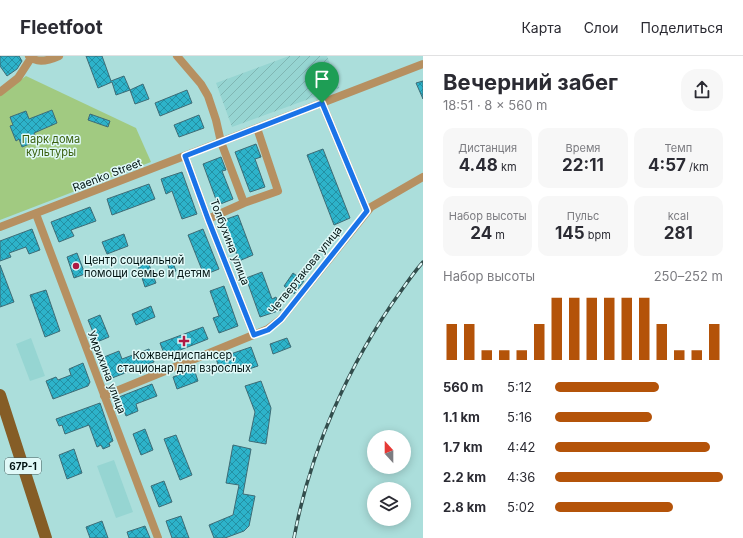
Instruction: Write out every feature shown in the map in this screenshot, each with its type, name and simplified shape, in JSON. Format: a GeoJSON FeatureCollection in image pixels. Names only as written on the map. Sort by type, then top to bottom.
{"type":"FeatureCollection","features":[{"type":"Feature","properties":{"kind":"main road","name":"67Р-1"},"geometry":{"type":"LineString","coordinates":[[0,395],[46,538]]}},
{"type":"Feature","properties":{"kind":"street"},"geometry":{"type":"LineString","coordinates":[[0,92],[18,78],[30,57],[41,61],[53,59],[59,56]]}},
{"type":"Feature","properties":{"kind":"street"},"geometry":{"type":"LineString","coordinates":[[177,56],[201,84],[208,96],[221,142],[244,204]]}},
{"type":"Feature","properties":{"kind":"street","name":"Raenko Street"},"geometry":{"type":"LineString","coordinates":[[0,227],[423,64]]}},
{"type":"Feature","properties":{"kind":"street"},"geometry":{"type":"LineString","coordinates":[[322,103],[367,211]]}},
{"type":"Feature","properties":{"kind":"street"},"geometry":{"type":"LineString","coordinates":[[208,219],[278,191],[257,128]]}},
{"type":"Feature","properties":{"kind":"street","name":"Толбухина улица"},"geometry":{"type":"LineString","coordinates":[[185,156],[254,335]]}},
{"type":"Feature","properties":{"kind":"street","name":"Четвертакова улица"},"geometry":{"type":"LineString","coordinates":[[104,396],[268,330],[281,319],[371,207],[423,178]]}},
{"type":"Feature","properties":{"kind":"street","name":"Умрихина улица"},"geometry":{"type":"LineString","coordinates":[[36,214],[158,538]]}},
{"type":"Feature","properties":{"kind":"shaded area"},"geometry":{"type":"Polygon","coordinates":[[[289,56],[327,56],[339,88],[232,127],[216,83],[289,56]]]}},
{"type":"Feature","properties":{"kind":"shaded area"},"geometry":{"type":"Polygon","coordinates":[[[31,338],[45,376],[30,381],[16,344],[31,338]]]}},
{"type":"Feature","properties":{"kind":"shaded area"},"geometry":{"type":"Polygon","coordinates":[[[114,460],[133,512],[116,518],[97,466],[114,460]]]}},
{"type":"Feature","properties":{"kind":"green space","name":"Парк дома культуры"},"geometry":{"type":"Polygon","coordinates":[[[26,76],[136,128],[151,162],[0,220],[0,95],[26,76]]]}},
{"type":"Feature","properties":{"kind":"building"},"geometry":{"type":"Polygon","coordinates":[[[0,56],[19,56],[22,61],[17,69],[7,76],[0,66],[0,56]]]}},
{"type":"Feature","properties":{"kind":"building"},"geometry":{"type":"Polygon","coordinates":[[[86,56],[102,56],[111,81],[124,76],[130,90],[116,95],[112,82],[98,88],[86,56]]]}},
{"type":"Feature","properties":{"kind":"building"},"geometry":{"type":"Polygon","coordinates":[[[423,81],[423,99],[416,83],[423,81]]]}},
{"type":"Feature","properties":{"kind":"building"},"geometry":{"type":"Polygon","coordinates":[[[143,84],[149,99],[135,104],[130,90],[143,84]]]}},
{"type":"Feature","properties":{"kind":"building"},"geometry":{"type":"Polygon","coordinates":[[[187,90],[192,103],[160,116],[155,103],[187,90]]]}},
{"type":"Feature","properties":{"kind":"building"},"geometry":{"type":"Polygon","coordinates":[[[52,110],[57,123],[34,133],[37,141],[22,147],[19,139],[16,141],[10,126],[13,125],[10,117],[26,111],[29,119],[52,110]]]}},
{"type":"Feature","properties":{"kind":"building"},"geometry":{"type":"Polygon","coordinates":[[[90,114],[110,121],[108,127],[88,120],[90,114]]]}},
{"type":"Feature","properties":{"kind":"building"},"geometry":{"type":"Polygon","coordinates":[[[199,115],[204,128],[179,137],[174,125],[199,115]]]}},
{"type":"Feature","properties":{"kind":"building"},"geometry":{"type":"Polygon","coordinates":[[[256,144],[261,157],[255,159],[265,187],[250,192],[235,152],[256,144]]]}},
{"type":"Feature","properties":{"kind":"building"},"geometry":{"type":"Polygon","coordinates":[[[323,149],[350,218],[334,225],[307,155],[323,149]]]}},
{"type":"Feature","properties":{"kind":"building"},"geometry":{"type":"Polygon","coordinates":[[[221,157],[226,170],[222,171],[233,199],[218,205],[203,164],[221,157]]]}},
{"type":"Feature","properties":{"kind":"building"},"geometry":{"type":"Polygon","coordinates":[[[182,172],[197,214],[182,219],[172,191],[166,194],[161,179],[182,172]]]}},
{"type":"Feature","properties":{"kind":"building"},"geometry":{"type":"Polygon","coordinates":[[[149,184],[155,199],[112,215],[107,199],[149,184]]]}},
{"type":"Feature","properties":{"kind":"building"},"geometry":{"type":"Polygon","coordinates":[[[90,207],[96,221],[71,230],[74,236],[59,242],[51,222],[90,207]]]}},
{"type":"Feature","properties":{"kind":"building"},"geometry":{"type":"Polygon","coordinates":[[[238,215],[253,255],[239,261],[224,220],[238,215]]]}},
{"type":"Feature","properties":{"kind":"building"},"geometry":{"type":"Polygon","coordinates":[[[32,229],[40,250],[29,254],[26,247],[9,253],[11,257],[0,261],[0,241],[32,229]]]}},
{"type":"Feature","properties":{"kind":"building"},"geometry":{"type":"Polygon","coordinates":[[[203,229],[219,269],[204,275],[188,235],[203,229]]]}},
{"type":"Feature","properties":{"kind":"building"},"geometry":{"type":"Polygon","coordinates":[[[124,234],[128,246],[107,254],[102,242],[124,234]]]}},
{"type":"Feature","properties":{"kind":"building"},"geometry":{"type":"Polygon","coordinates":[[[77,253],[85,274],[74,278],[67,257],[77,253]]]}},
{"type":"Feature","properties":{"kind":"building"},"geometry":{"type":"Polygon","coordinates":[[[171,257],[176,271],[170,272],[166,259],[171,257]]]}},
{"type":"Feature","properties":{"kind":"building"},"geometry":{"type":"Polygon","coordinates":[[[148,262],[156,283],[145,287],[138,266],[148,262]]]}},
{"type":"Feature","properties":{"kind":"building"},"geometry":{"type":"Polygon","coordinates":[[[0,265],[14,302],[0,307],[0,265]]]}},
{"type":"Feature","properties":{"kind":"building"},"geometry":{"type":"Polygon","coordinates":[[[262,272],[272,299],[276,297],[281,310],[260,317],[246,278],[262,272]]]}},
{"type":"Feature","properties":{"kind":"building"},"geometry":{"type":"Polygon","coordinates":[[[293,273],[304,281],[294,294],[284,286],[293,273]]]}},
{"type":"Feature","properties":{"kind":"building"},"geometry":{"type":"Polygon","coordinates":[[[224,286],[238,326],[219,333],[213,318],[219,316],[210,291],[224,286]]]}},
{"type":"Feature","properties":{"kind":"building"},"geometry":{"type":"Polygon","coordinates":[[[46,290],[60,331],[45,337],[30,295],[46,290]]]}},
{"type":"Feature","properties":{"kind":"building"},"geometry":{"type":"Polygon","coordinates":[[[151,306],[155,317],[136,325],[132,314],[151,306]]]}},
{"type":"Feature","properties":{"kind":"building"},"geometry":{"type":"Polygon","coordinates":[[[100,315],[109,337],[97,342],[88,320],[100,315]]]}},
{"type":"Feature","properties":{"kind":"building"},"geometry":{"type":"Polygon","coordinates":[[[203,327],[208,339],[165,356],[160,343],[203,327]]]}},
{"type":"Feature","properties":{"kind":"building"},"geometry":{"type":"Polygon","coordinates":[[[287,338],[291,347],[273,354],[270,344],[287,338]]]}},
{"type":"Feature","properties":{"kind":"building"},"geometry":{"type":"Polygon","coordinates":[[[251,347],[258,366],[246,370],[244,364],[221,372],[216,359],[251,347]]]}},
{"type":"Feature","properties":{"kind":"building"},"geometry":{"type":"Polygon","coordinates":[[[149,349],[154,362],[112,378],[104,357],[119,351],[122,359],[149,349]]]}},
{"type":"Feature","properties":{"kind":"building"},"geometry":{"type":"Polygon","coordinates":[[[83,363],[90,382],[88,386],[53,399],[46,381],[56,377],[58,380],[71,375],[69,369],[83,363]]]}},
{"type":"Feature","properties":{"kind":"building"},"geometry":{"type":"Polygon","coordinates":[[[194,369],[198,381],[177,389],[173,377],[194,369]]]}},
{"type":"Feature","properties":{"kind":"building"},"geometry":{"type":"Polygon","coordinates":[[[261,381],[271,408],[266,444],[249,441],[255,412],[245,386],[261,381]]]}},
{"type":"Feature","properties":{"kind":"building"},"geometry":{"type":"Polygon","coordinates":[[[152,384],[157,396],[136,404],[138,411],[126,416],[119,397],[152,384]]]}},
{"type":"Feature","properties":{"kind":"building"},"geometry":{"type":"Polygon","coordinates":[[[100,403],[113,441],[109,443],[110,446],[103,449],[101,445],[97,447],[89,425],[65,434],[62,425],[59,426],[56,419],[100,403]]]}},
{"type":"Feature","properties":{"kind":"building"},"geometry":{"type":"Polygon","coordinates":[[[145,429],[153,450],[141,455],[133,434],[145,429]]]}},
{"type":"Feature","properties":{"kind":"building"},"geometry":{"type":"Polygon","coordinates":[[[176,435],[192,475],[180,480],[164,439],[176,435]]]}},
{"type":"Feature","properties":{"kind":"building"},"geometry":{"type":"Polygon","coordinates":[[[233,445],[251,449],[243,494],[255,496],[249,526],[244,531],[225,538],[214,538],[209,525],[233,515],[239,485],[226,483],[233,445]]]}},
{"type":"Feature","properties":{"kind":"building"},"geometry":{"type":"Polygon","coordinates":[[[74,449],[82,473],[67,479],[59,455],[74,449]]]}},
{"type":"Feature","properties":{"kind":"building"},"geometry":{"type":"Polygon","coordinates":[[[164,481],[172,502],[159,507],[151,486],[164,481]]]}},
{"type":"Feature","properties":{"kind":"building"},"geometry":{"type":"Polygon","coordinates":[[[181,516],[189,538],[172,538],[166,521],[181,516]]]}},
{"type":"Feature","properties":{"kind":"building"},"geometry":{"type":"Polygon","coordinates":[[[102,521],[108,538],[90,538],[86,527],[102,521]]]}},
{"type":"Feature","properties":{"kind":"building"},"geometry":{"type":"Polygon","coordinates":[[[145,526],[150,538],[129,538],[127,532],[145,526]]]}},
{"type":"Feature","properties":{"kind":"railway"},"geometry":{"type":"LineString","coordinates":[[294,538],[310,473],[334,409],[349,378],[382,319],[423,262]]}},
{"type":"Feature","properties":{"kind":"place","name":"Центр социальной помощи семье и детям"},"geometry":{"type":"Point","coordinates":[76,266]}},
{"type":"Feature","properties":{"kind":"place","name":"Кожвендиспансер, стационар для взрослых"},"geometry":{"type":"Point","coordinates":[184,341]}},
{"type":"Feature","properties":{"kind":"route"},"geometry":{"type":"LineString","coordinates":[[322,103],[367,211],[281,319],[268,330],[254,335],[185,156],[322,103]]}}]}
